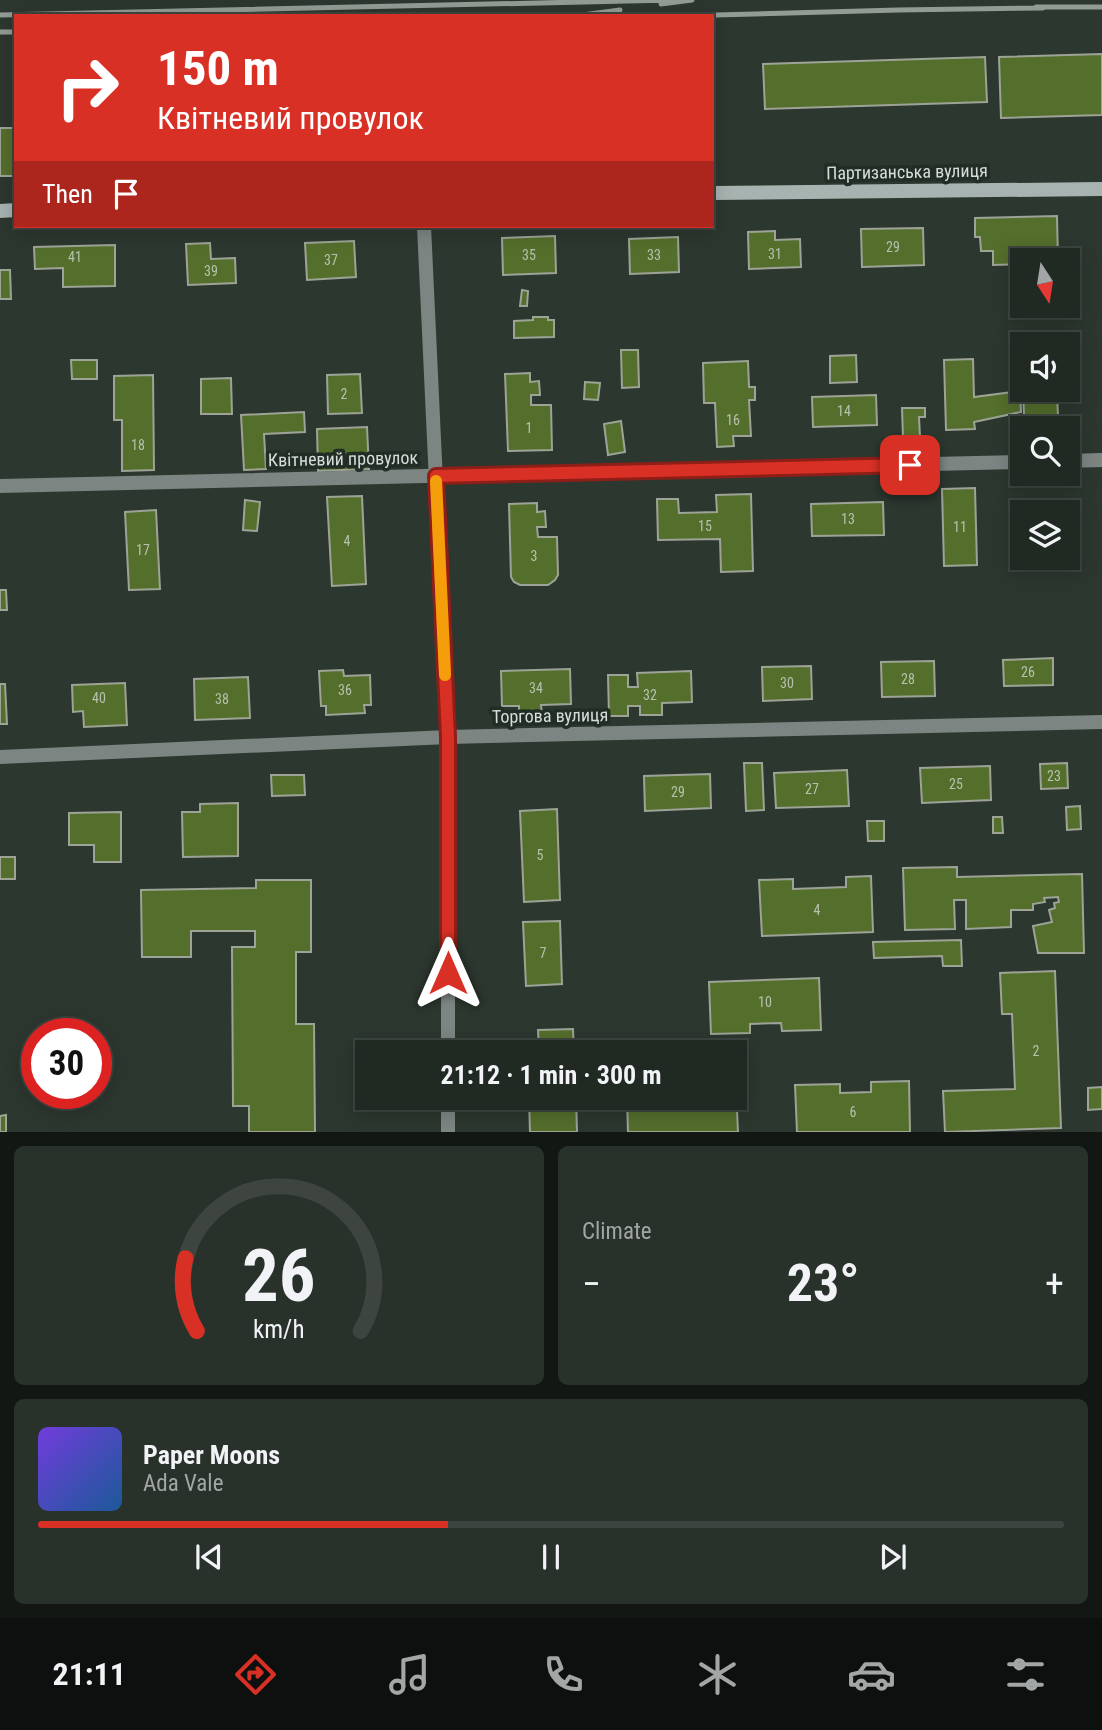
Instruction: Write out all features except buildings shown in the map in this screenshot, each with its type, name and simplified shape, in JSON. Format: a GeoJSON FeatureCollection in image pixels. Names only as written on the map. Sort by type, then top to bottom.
{"type":"FeatureCollection","features":[{"type":"Feature","properties":{"kind":"street","name":"Партизанська вулиця"},"geometry":{"type":"LineString","coordinates":[[714,193],[1102,189]]}},
{"type":"Feature","properties":{"kind":"street"},"geometry":{"type":"LineString","coordinates":[[424,228],[448,737],[448,1040]]}},
{"type":"Feature","properties":{"kind":"street"},"geometry":{"type":"LineString","coordinates":[[1080,461],[1102,460]]}},
{"type":"Feature","properties":{"kind":"street","name":"Квітневий провулок"},"geometry":{"type":"LineString","coordinates":[[0,486],[1010,462]]}},
{"type":"Feature","properties":{"kind":"street","name":"Торгова вулиця"},"geometry":{"type":"LineString","coordinates":[[0,757],[448,737],[1102,722]]}},
{"type":"Feature","properties":{"kind":"street"},"geometry":{"type":"LineString","coordinates":[[448,1110],[448,1132]]}},
{"type":"Feature","properties":{"kind":"railway"},"geometry":{"type":"LineString","coordinates":[[45,14],[671,0]]}},
{"type":"Feature","properties":{"kind":"railway"},"geometry":{"type":"LineString","coordinates":[[661,4],[692,0]]}},
{"type":"Feature","properties":{"kind":"railway"},"geometry":{"type":"LineString","coordinates":[[1036,7],[1102,7]]}},
{"type":"Feature","properties":{"kind":"railway"},"geometry":{"type":"LineString","coordinates":[[714,15],[1043,8]]}},
{"type":"Feature","properties":{"kind":"railway"},"geometry":{"type":"LineString","coordinates":[[590,14],[620,10]]}},
{"type":"Feature","properties":{"kind":"railway"},"geometry":{"type":"LineString","coordinates":[[0,15],[14,15]]}},
{"type":"Feature","properties":{"kind":"railway"},"geometry":{"type":"LineString","coordinates":[[0,32],[14,32]]}},
{"type":"Feature","properties":{"kind":"slow traffic"},"geometry":{"type":"LineString","coordinates":[[436,481],[445,675]]}},
{"type":"Feature","properties":{"kind":"route"},"geometry":{"type":"LineString","coordinates":[[448,973],[448,737],[436,476],[910,465]]}}]}
